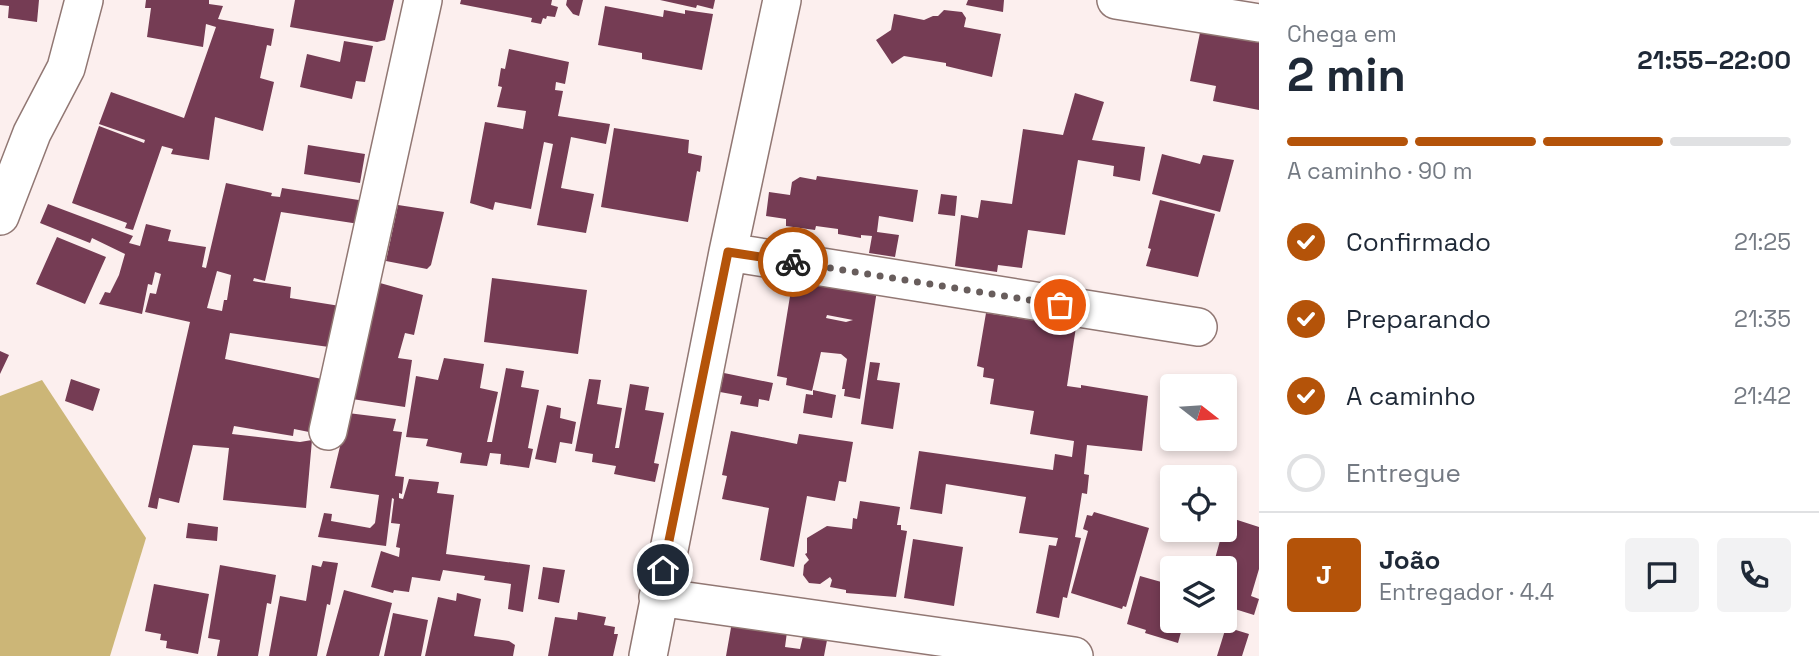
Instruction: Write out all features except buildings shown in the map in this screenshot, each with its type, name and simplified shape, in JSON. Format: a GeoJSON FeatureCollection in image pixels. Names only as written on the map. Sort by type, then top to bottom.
{"type":"FeatureCollection","features":[{"type":"Feature","properties":{"kind":"street"},"geometry":{"type":"LineString","coordinates":[[0,216],[32,133],[66,68],[85,0]]}},
{"type":"Feature","properties":{"kind":"street"},"geometry":{"type":"LineString","coordinates":[[328,431],[424,0]]}},
{"type":"Feature","properties":{"kind":"street"},"geometry":{"type":"LineString","coordinates":[[648,656],[728,252],[782,0]]}},
{"type":"Feature","properties":{"kind":"street"},"geometry":{"type":"LineString","coordinates":[[1116,0],[1259,23]]}},
{"type":"Feature","properties":{"kind":"street"},"geometry":{"type":"LineString","coordinates":[[728,252],[1198,327]]}},
{"type":"Feature","properties":{"kind":"street"},"geometry":{"type":"LineString","coordinates":[[658,597],[1074,656]]}},
{"type":"Feature","properties":{"kind":"shaded area"},"geometry":{"type":"Polygon","coordinates":[[[42,380],[146,538],[110,656],[0,656],[0,396],[42,380]]]}},
{"type":"Feature","properties":{"kind":"way so far"},"geometry":{"type":"LineString","coordinates":[[793,262],[1060,305]]}},
{"type":"Feature","properties":{"kind":"route"},"geometry":{"type":"LineString","coordinates":[[663,570],[728,252],[793,262]]}}]}
